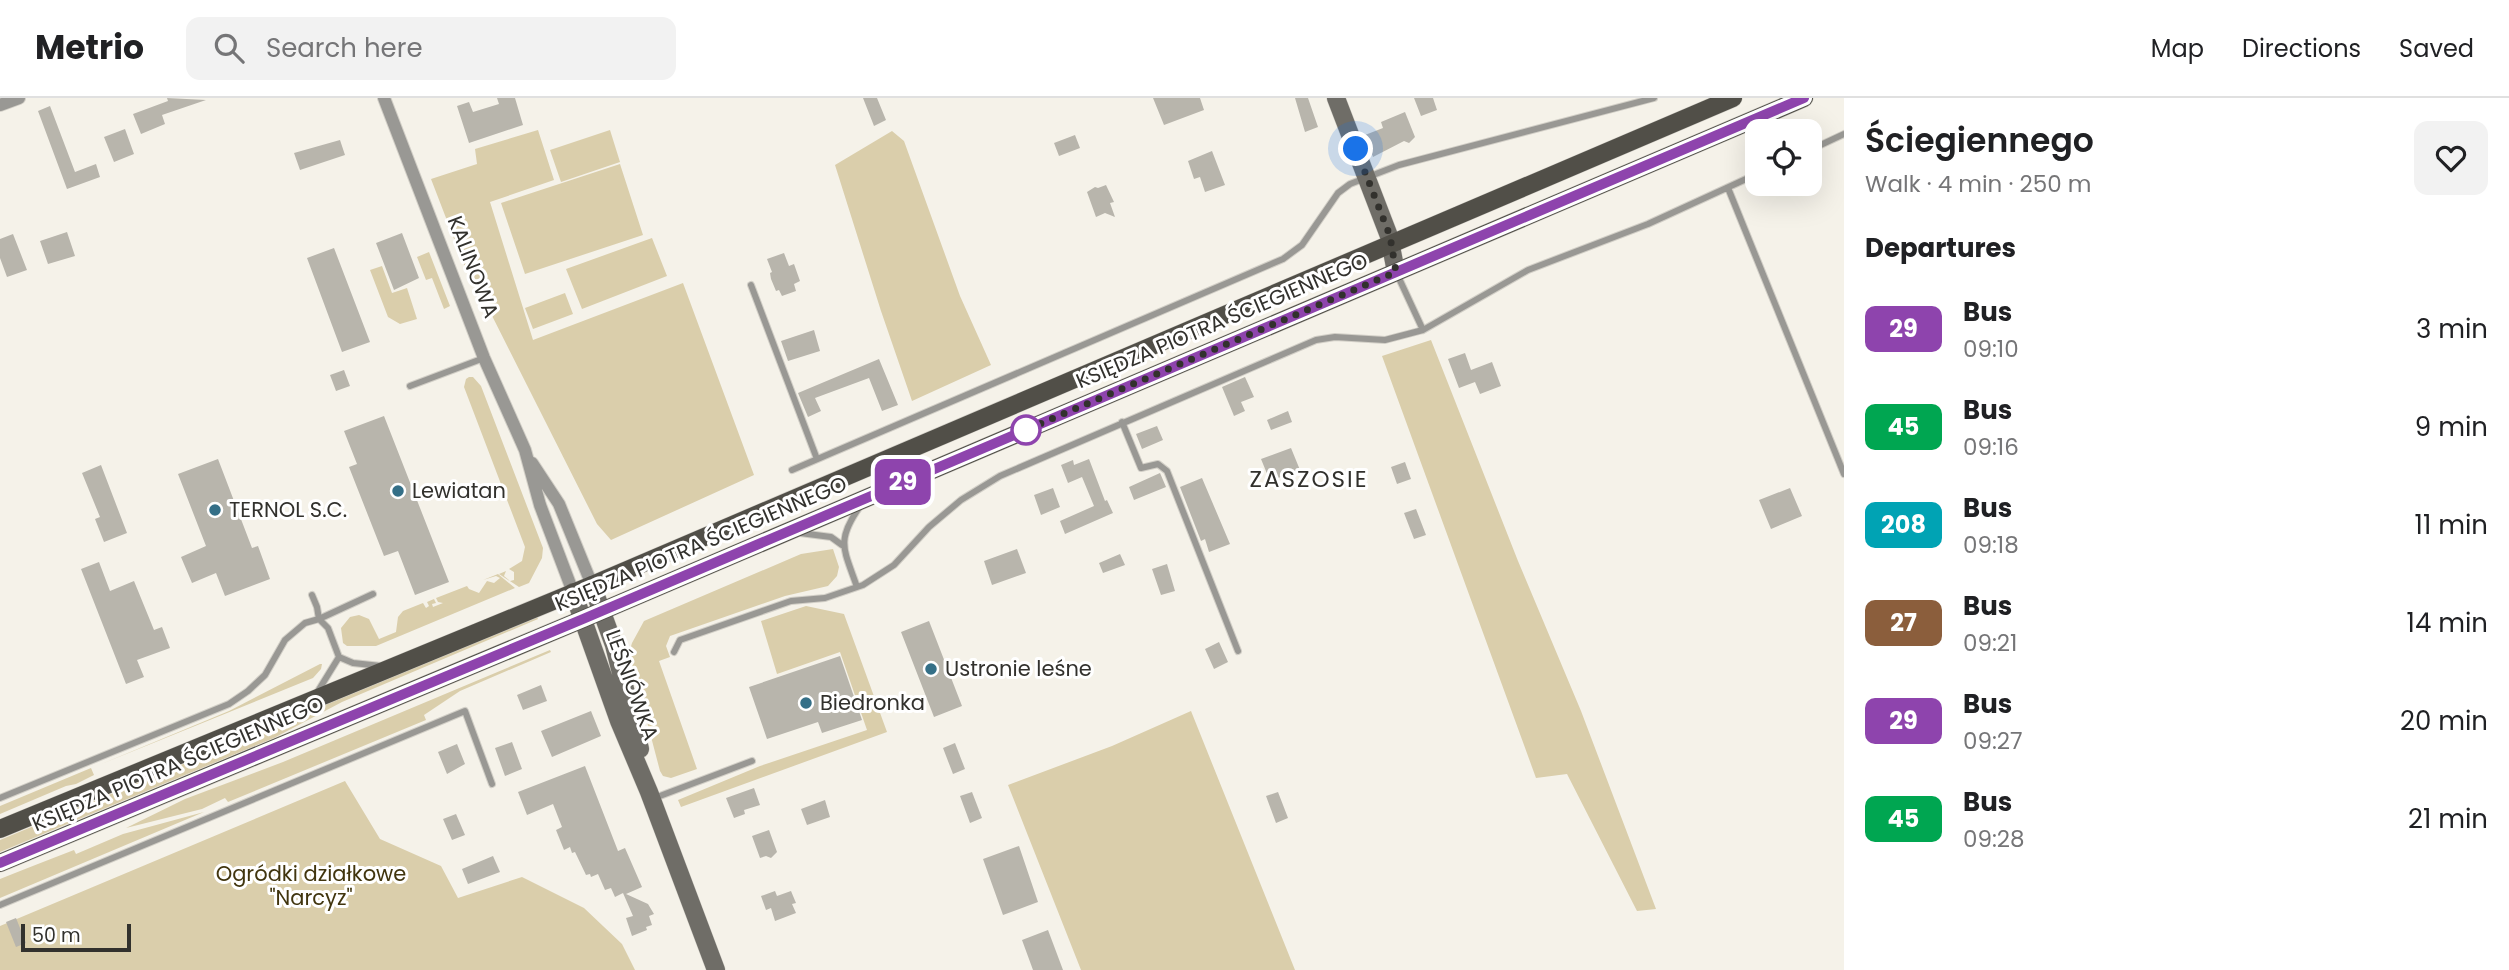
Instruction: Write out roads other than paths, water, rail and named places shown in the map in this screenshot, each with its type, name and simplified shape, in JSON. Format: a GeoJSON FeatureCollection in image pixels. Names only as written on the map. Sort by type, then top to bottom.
{"type":"FeatureCollection","features":[{"type":"Feature","properties":{"kind":"main road","name":"KSIĘDZA PIOTRA ŚCIEGIENNEGO"},"geometry":{"type":"LineString","coordinates":[[0,829],[592,584],[1733,98]]}},
{"type":"Feature","properties":{"kind":"main road","name":"KSIĘDZA PIOTRA ŚCIEGIENNEGO"},"geometry":{"type":"LineString","coordinates":[[0,863],[602,611],[1804,98]]}},
{"type":"Feature","properties":{"kind":"street"},"geometry":{"type":"LineString","coordinates":[[0,105],[19,98]]}},
{"type":"Feature","properties":{"kind":"street","name":"KALINOWA"},"geometry":{"type":"LineString","coordinates":[[384,98],[484,358],[524,450],[540,505],[573,592]]}},
{"type":"Feature","properties":{"kind":"street"},"geometry":{"type":"LineString","coordinates":[[1336,98],[1392,244],[1396,272]]}},
{"type":"Feature","properties":{"kind":"street","name":"KALINOWA"},"geometry":{"type":"LineString","coordinates":[[524,450],[559,504],[602,611]]}},
{"type":"Feature","properties":{"kind":"street","name":"LEŚNIÓWKA"},"geometry":{"type":"LineString","coordinates":[[573,592],[619,721],[716,970]]}},
{"type":"Feature","properties":{"kind":"street","name":"LEŚNIÓWKA"},"geometry":{"type":"LineString","coordinates":[[602,611],[632,715],[650,796]]}},
{"type":"Feature","properties":{"kind":"lane"},"geometry":{"type":"LineString","coordinates":[[792,470],[1283,259],[1302,245],[1338,193],[1350,184],[1399,165],[1654,98]]}},
{"type":"Feature","properties":{"kind":"lane"},"geometry":{"type":"LineString","coordinates":[[1822,144],[1844,134]]}},
{"type":"Feature","properties":{"kind":"lane"},"geometry":{"type":"LineString","coordinates":[[674,652],[680,640],[791,601],[825,598],[858,587],[884,574],[961,500],[1000,476],[1122,422],[1316,340],[1335,337],[1385,340],[1423,330],[1528,270],[1606,242],[1745,180]]}},
{"type":"Feature","properties":{"kind":"lane"},"geometry":{"type":"LineString","coordinates":[[1728,188],[1844,474]]}},
{"type":"Feature","properties":{"kind":"lane"},"geometry":{"type":"LineString","coordinates":[[1396,272],[1423,330]]}},
{"type":"Feature","properties":{"kind":"lane"},"geometry":{"type":"LineString","coordinates":[[751,285],[817,459]]}},
{"type":"Feature","properties":{"kind":"lane"},"geometry":{"type":"LineString","coordinates":[[410,386],[484,358]]}},
{"type":"Feature","properties":{"kind":"lane"},"geometry":{"type":"LineString","coordinates":[[1122,422],[1142,468],[1158,464],[1167,471],[1238,651]]}},
{"type":"Feature","properties":{"kind":"lane"},"geometry":{"type":"LineString","coordinates":[[858,587],[842,545],[852,517],[866,498]]}},
{"type":"Feature","properties":{"kind":"lane"},"geometry":{"type":"LineString","coordinates":[[780,535],[817,534],[831,537],[842,545]]}},
{"type":"Feature","properties":{"kind":"lane"},"geometry":{"type":"LineString","coordinates":[[0,798],[229,704],[265,675],[285,640],[296,629],[373,594]]}},
{"type":"Feature","properties":{"kind":"lane"},"geometry":{"type":"LineString","coordinates":[[312,595],[319,619],[328,628],[339,657],[353,663],[392,668]]}},
{"type":"Feature","properties":{"kind":"lane"},"geometry":{"type":"LineString","coordinates":[[307,702],[324,685],[339,657]]}},
{"type":"Feature","properties":{"kind":"lane"},"geometry":{"type":"LineString","coordinates":[[0,905],[465,711],[492,784]]}},
{"type":"Feature","properties":{"kind":"lane"},"geometry":{"type":"LineString","coordinates":[[650,796],[752,761]]}},
{"type":"Feature","properties":{"kind":"place","name":"Lewiatan"},"geometry":{"type":"Point","coordinates":[398,491]}},
{"type":"Feature","properties":{"kind":"place","name":"TERNOL S.C."},"geometry":{"type":"Point","coordinates":[215,510]}},
{"type":"Feature","properties":{"kind":"place","name":"Ustronie leśne"},"geometry":{"type":"Point","coordinates":[931,669]}},
{"type":"Feature","properties":{"kind":"place","name":"Biedronka"},"geometry":{"type":"Point","coordinates":[806,703]}},
{"type":"Feature","properties":{"kind":"district","name":"ZASZOSIE"},"geometry":{"type":"Point","coordinates":[1309,479]}},
{"type":"Feature","properties":{"kind":"park label","name":"Ogródki działkowe \"Narcyz\""},"geometry":{"type":"Point","coordinates":[311,886]}}]}
